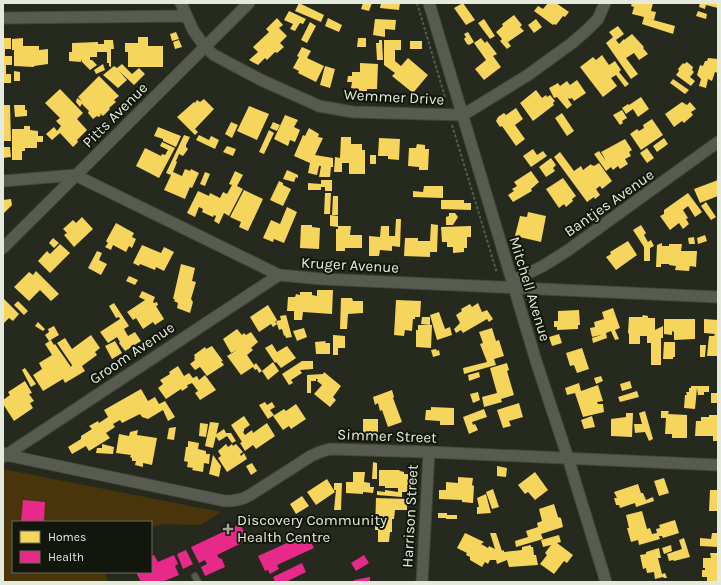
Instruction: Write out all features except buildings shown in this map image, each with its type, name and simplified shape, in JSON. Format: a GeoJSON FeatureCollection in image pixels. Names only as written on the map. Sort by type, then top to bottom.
{"type":"FeatureCollection","features":[{"type":"Feature","properties":{"kind":"street","name":"Wemmer Drive"},"geometry":{"type":"LineString","coordinates":[[181,3],[193,30],[205,47],[214,55],[262,80],[319,106],[353,112],[462,115],[528,75],[572,42],[598,19],[605,3]]}},
{"type":"Feature","properties":{"kind":"street","name":"Pitts Avenue"},"geometry":{"type":"LineString","coordinates":[[3,248],[249,3]]}},
{"type":"Feature","properties":{"kind":"street","name":"Mitchell Avenue"},"geometry":{"type":"LineString","coordinates":[[429,3],[536,360],[606,582]]}},
{"type":"Feature","properties":{"kind":"street"},"geometry":{"type":"LineString","coordinates":[[3,18],[186,16]]}},
{"type":"Feature","properties":{"kind":"street","name":"Bantjes Avenue"},"geometry":{"type":"LineString","coordinates":[[513,284],[567,251],[718,142]]}},
{"type":"Feature","properties":{"kind":"street"},"geometry":{"type":"LineString","coordinates":[[3,181],[75,175]]}},
{"type":"Feature","properties":{"kind":"street","name":"Kruger Avenue"},"geometry":{"type":"LineString","coordinates":[[75,175],[279,275],[322,279],[513,284],[718,297]]}},
{"type":"Feature","properties":{"kind":"street","name":"Groom Avenue"},"geometry":{"type":"LineString","coordinates":[[4,455],[279,275]]}},
{"type":"Feature","properties":{"kind":"street","name":"Simmer Street"},"geometry":{"type":"LineString","coordinates":[[4,455],[226,501],[242,500],[311,456],[320,452],[340,448],[718,465]]}},
{"type":"Feature","properties":{"kind":"street","name":"Harrison Street"},"geometry":{"type":"LineString","coordinates":[[422,582],[429,452]]}},
{"type":"Feature","properties":{"kind":"lane"},"geometry":{"type":"LineString","coordinates":[[195,576],[198,582]]}},
{"type":"Feature","properties":{"kind":"path"},"geometry":{"type":"LineString","coordinates":[[417,3],[445,97]]}},
{"type":"Feature","properties":{"kind":"path"},"geometry":{"type":"LineString","coordinates":[[451,122],[497,273]]}},
{"type":"Feature","properties":{"kind":"shaded area"},"geometry":{"type":"Polygon","coordinates":[[[3,469],[221,512],[201,525],[164,524],[152,527],[152,521],[12,521],[12,573],[104,573],[109,582],[3,582],[3,469]]]}},
{"type":"Feature","properties":{"kind":"place","name":"Discovery Community Health Centre"},"geometry":{"type":"Point","coordinates":[228,529]}}]}
